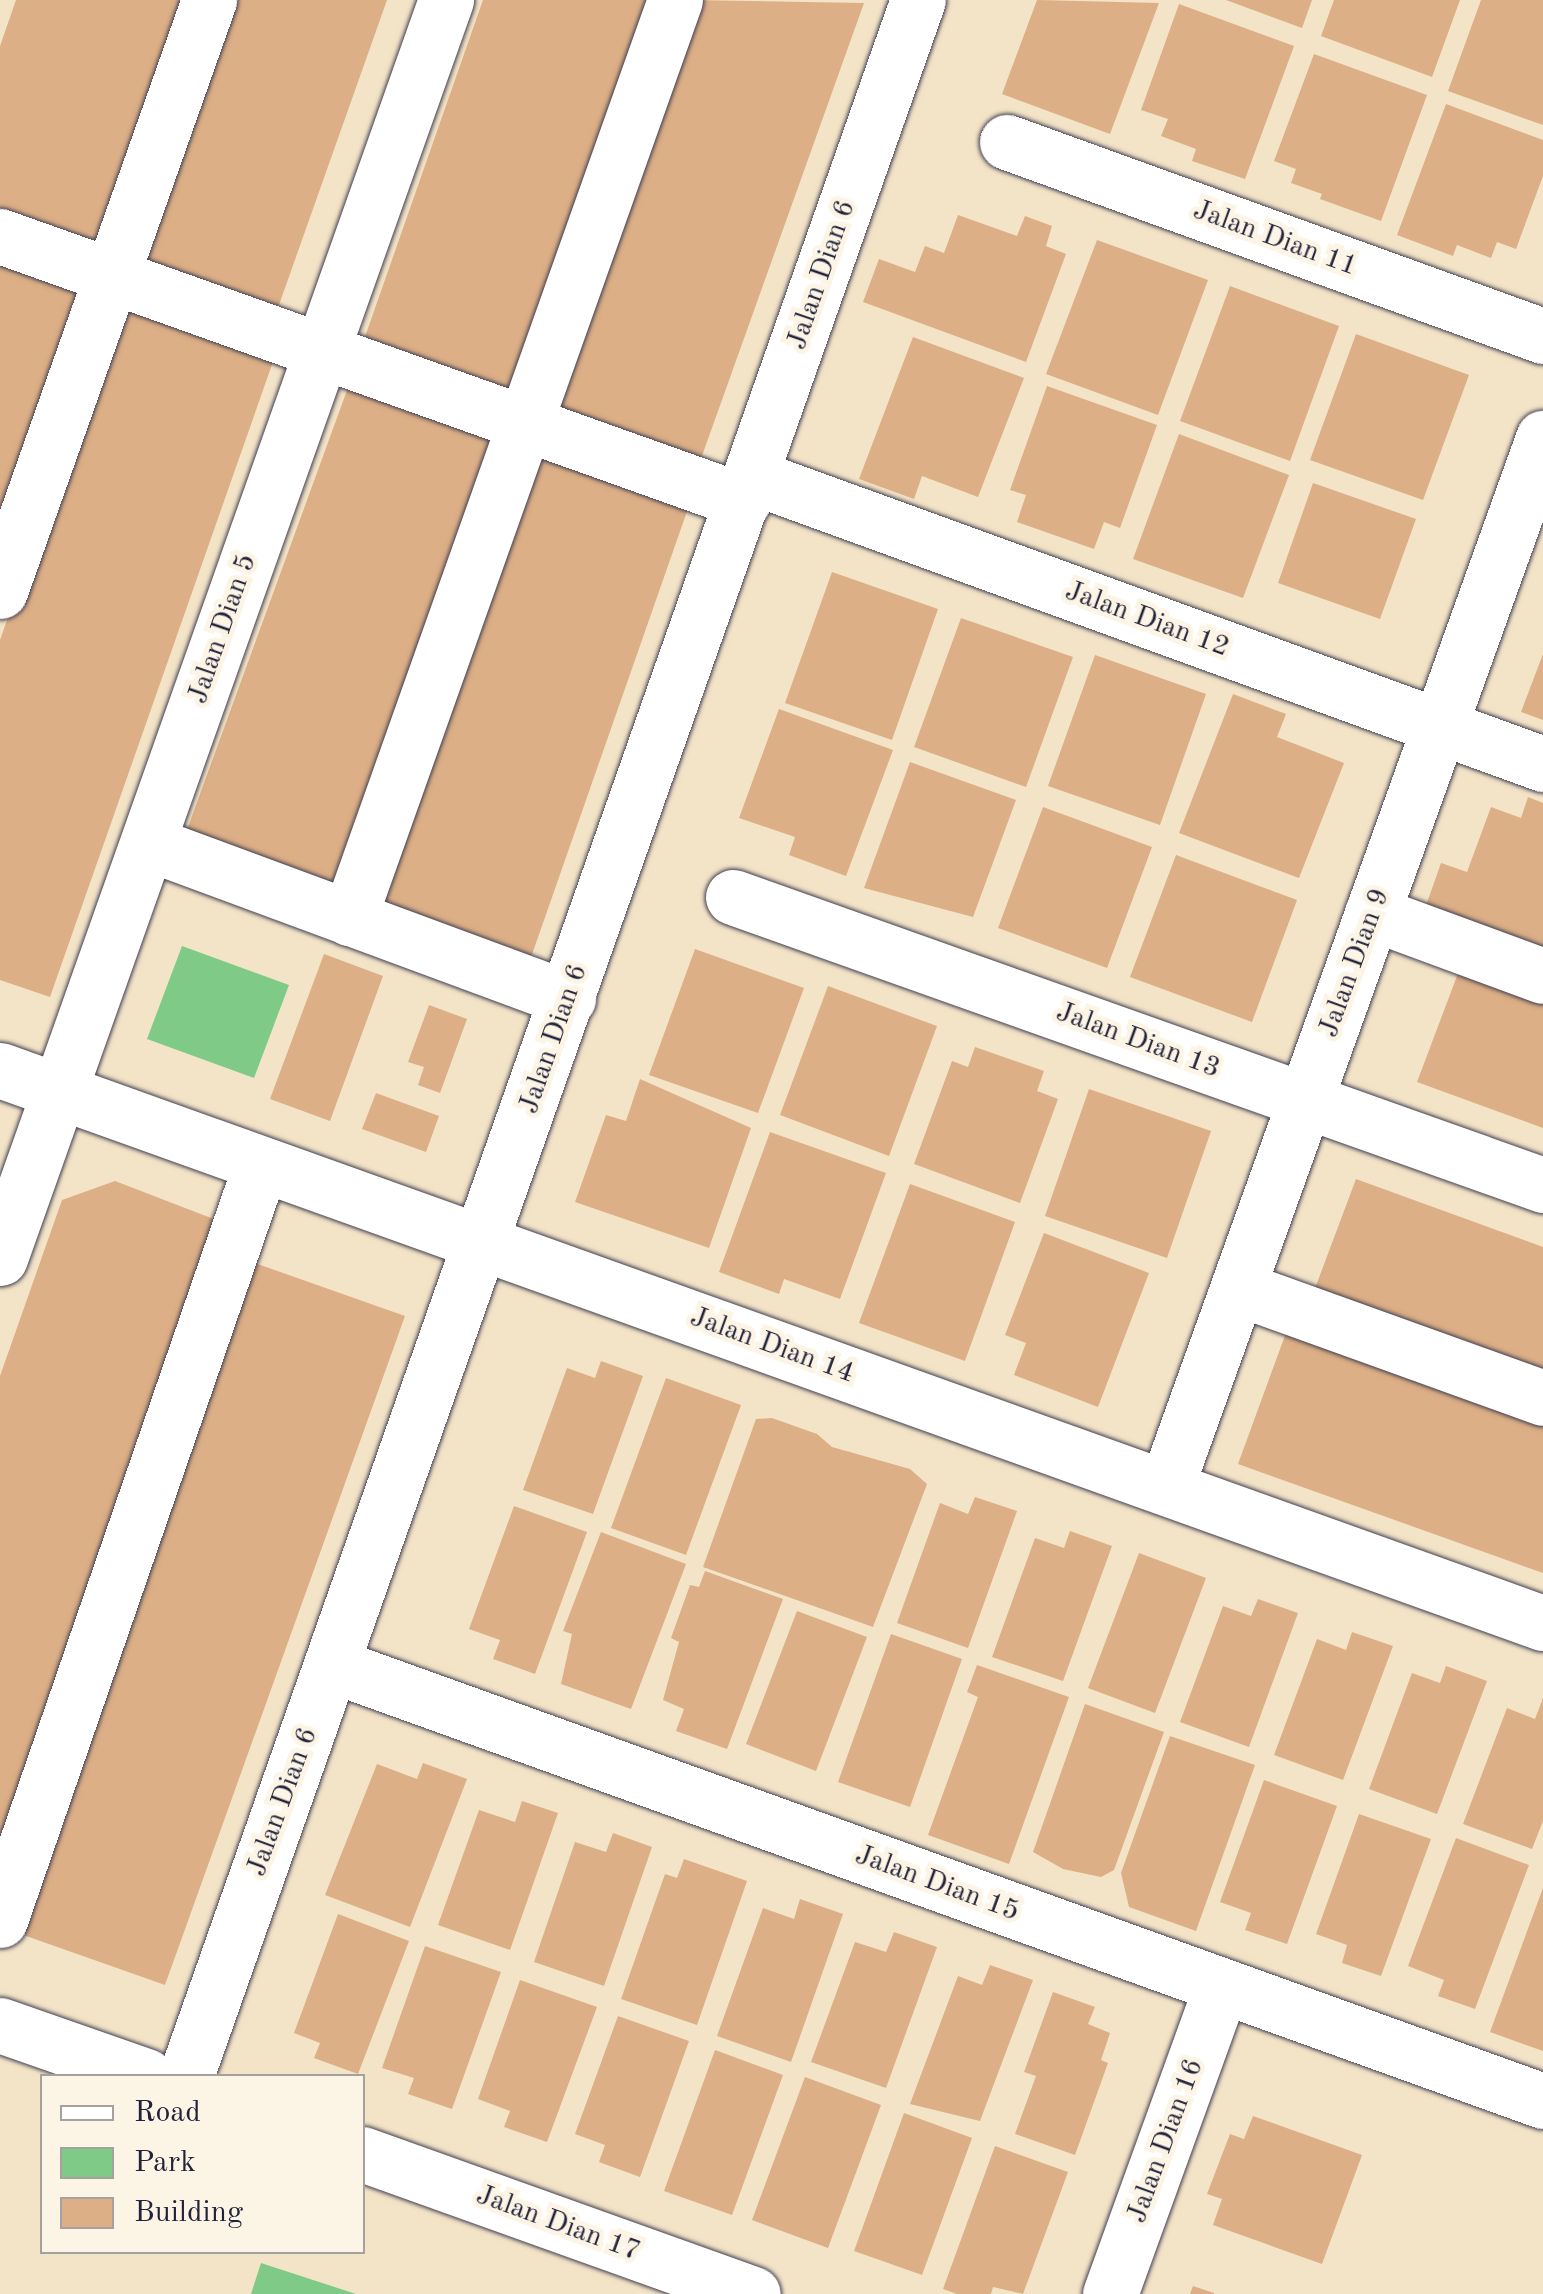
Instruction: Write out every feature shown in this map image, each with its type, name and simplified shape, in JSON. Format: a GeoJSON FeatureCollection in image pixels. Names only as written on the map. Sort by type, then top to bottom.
{"type":"FeatureCollection","features":[{"type":"Feature","properties":{"kind":"street"},"geometry":{"type":"LineString","coordinates":[[0,591],[209,0]]}},
{"type":"Feature","properties":{"kind":"street","name":"Jalan Dian 5"},"geometry":{"type":"LineString","coordinates":[[0,1258],[446,0]]}},
{"type":"Feature","properties":{"kind":"street"},"geometry":{"type":"LineString","coordinates":[[349,918],[675,0]]}},
{"type":"Feature","properties":{"kind":"street","name":"Jalan Dian 6"},"geometry":{"type":"LineString","coordinates":[[187,2074],[918,0]]}},
{"type":"Feature","properties":{"kind":"street","name":"Jalan Dian 11"},"geometry":{"type":"LineString","coordinates":[[1007,142],[1543,336]]}},
{"type":"Feature","properties":{"kind":"street","name":"Jalan Dian 12"},"geometry":{"type":"LineString","coordinates":[[0,236],[524,423],[747,488],[1543,764]]}},
{"type":"Feature","properties":{"kind":"street","name":"Jalan Dian 9"},"geometry":{"type":"LineString","coordinates":[[1166,1488],[1440,726],[1526,541],[1543,438]]}},
{"type":"Feature","properties":{"kind":"street"},"geometry":{"type":"LineString","coordinates":[[148,843],[568,998]]}},
{"type":"Feature","properties":{"kind":"street","name":"Jalan Dian 13"},"geometry":{"type":"LineString","coordinates":[[733,897],[1543,1186]]}},
{"type":"Feature","properties":{"kind":"street"},"geometry":{"type":"LineString","coordinates":[[1372,913],[1543,976]]}},
{"type":"Feature","properties":{"kind":"street","name":"Jalan Dian 14"},"geometry":{"type":"LineString","coordinates":[[0,1070],[1543,1622]]}},
{"type":"Feature","properties":{"kind":"street"},"geometry":{"type":"LineString","coordinates":[[0,1920],[262,1164]]}},
{"type":"Feature","properties":{"kind":"street"},"geometry":{"type":"LineString","coordinates":[[1238,1288],[1543,1398]]}},
{"type":"Feature","properties":{"kind":"street","name":"Jalan Dian 15"},"geometry":{"type":"LineString","coordinates":[[332,1665],[1543,2101]]}},
{"type":"Feature","properties":{"kind":"street","name":"Jalan Dian 16"},"geometry":{"type":"LineString","coordinates":[[1110,2294],[1221,1988]]}},
{"type":"Feature","properties":{"kind":"street"},"geometry":{"type":"LineString","coordinates":[[0,2025],[140,2074]]}},
{"type":"Feature","properties":{"kind":"street","name":"Jalan Dian 17"},"geometry":{"type":"LineString","coordinates":[[365,2155],[753,2294]]}},
{"type":"Feature","properties":{"kind":"green space"},"geometry":{"type":"Polygon","coordinates":[[[182,946],[289,985],[254,1078],[147,1039],[182,946]]]}},
{"type":"Feature","properties":{"kind":"green space"},"geometry":{"type":"Polygon","coordinates":[[[261,2263],[356,2294],[251,2294],[261,2263]]]}},
{"type":"Feature","properties":{"kind":"building"},"geometry":{"type":"Polygon","coordinates":[[[16,0],[190,0],[101,256],[0,221],[0,46],[16,0]]]}},
{"type":"Feature","properties":{"kind":"building"},"geometry":{"type":"Polygon","coordinates":[[[224,0],[387,0],[274,319],[129,268],[224,0]]]}},
{"type":"Feature","properties":{"kind":"building"},"geometry":{"type":"Polygon","coordinates":[[[483,0],[654,0],[512,403],[360,351],[483,0]]]}},
{"type":"Feature","properties":{"kind":"building"},"geometry":{"type":"Polygon","coordinates":[[[692,0],[864,3],[698,467],[545,413],[692,0]]]}},
{"type":"Feature","properties":{"kind":"building"},"geometry":{"type":"Polygon","coordinates":[[[1037,0],[1159,3],[1110,134],[1002,94],[1037,0]]]}},
{"type":"Feature","properties":{"kind":"building"},"geometry":{"type":"Polygon","coordinates":[[[1226,0],[1312,0],[1302,28],[1226,0]]]}},
{"type":"Feature","properties":{"kind":"building"},"geometry":{"type":"Polygon","coordinates":[[[1334,0],[1460,0],[1432,77],[1321,36],[1334,0]]]}},
{"type":"Feature","properties":{"kind":"building"},"geometry":{"type":"Polygon","coordinates":[[[1481,0],[1543,0],[1543,125],[1448,91],[1481,0]]]}},
{"type":"Feature","properties":{"kind":"building"},"geometry":{"type":"Polygon","coordinates":[[[1179,4],[1294,46],[1245,179],[1192,161],[1196,149],[1161,136],[1168,119],[1141,110],[1179,4]]]}},
{"type":"Feature","properties":{"kind":"building"},"geometry":{"type":"Polygon","coordinates":[[[1314,54],[1427,95],[1381,221],[1320,199],[1322,194],[1291,183],[1296,169],[1274,161],[1314,54]]]}},
{"type":"Feature","properties":{"kind":"building"},"geometry":{"type":"Polygon","coordinates":[[[1446,104],[1543,140],[1543,176],[1516,249],[1497,242],[1491,258],[1457,245],[1453,256],[1397,235],[1446,104]]]}},
{"type":"Feature","properties":{"kind":"building"},"geometry":{"type":"Polygon","coordinates":[[[958,215],[1017,236],[1025,216],[1052,226],[1046,246],[1066,254],[1026,362],[863,302],[879,259],[915,272],[925,246],[944,253],[958,215]]]}},
{"type":"Feature","properties":{"kind":"building"},"geometry":{"type":"Polygon","coordinates":[[[1097,240],[1208,280],[1158,415],[1046,374],[1097,240]]]}},
{"type":"Feature","properties":{"kind":"building"},"geometry":{"type":"Polygon","coordinates":[[[0,258],[90,290],[0,541],[0,258]]]}},
{"type":"Feature","properties":{"kind":"building"},"geometry":{"type":"Polygon","coordinates":[[[1230,286],[1339,326],[1290,461],[1180,421],[1230,286]]]}},
{"type":"Feature","properties":{"kind":"building"},"geometry":{"type":"Polygon","coordinates":[[[119,302],[275,356],[50,997],[0,980],[0,640],[119,302]]]}},
{"type":"Feature","properties":{"kind":"building"},"geometry":{"type":"Polygon","coordinates":[[[1356,334],[1469,375],[1423,500],[1310,460],[1356,334]]]}},
{"type":"Feature","properties":{"kind":"building"},"geometry":{"type":"Polygon","coordinates":[[[913,337],[1024,378],[978,497],[922,476],[914,499],[859,479],[913,337]]]}},
{"type":"Feature","properties":{"kind":"building"},"geometry":{"type":"Polygon","coordinates":[[[350,382],[502,437],[337,892],[184,838],[350,382]]]}},
{"type":"Feature","properties":{"kind":"building"},"geometry":{"type":"Polygon","coordinates":[[[1047,386],[1157,425],[1120,528],[1104,522],[1094,549],[1017,522],[1026,495],[1010,490],[1047,386]]]}},
{"type":"Feature","properties":{"kind":"building"},"geometry":{"type":"Polygon","coordinates":[[[1179,434],[1289,475],[1243,598],[1133,559],[1179,434]]]}},
{"type":"Feature","properties":{"kind":"building"},"geometry":{"type":"Polygon","coordinates":[[[531,444],[691,500],[529,963],[369,907],[531,444]]]}},
{"type":"Feature","properties":{"kind":"building"},"geometry":{"type":"Polygon","coordinates":[[[1313,483],[1416,519],[1380,619],[1278,583],[1313,483]]]}},
{"type":"Feature","properties":{"kind":"building"},"geometry":{"type":"Polygon","coordinates":[[[832,572],[938,609],[892,740],[785,703],[832,572]]]}},
{"type":"Feature","properties":{"kind":"building"},"geometry":{"type":"Polygon","coordinates":[[[961,618],[1073,657],[1026,787],[914,747],[961,618]]]}},
{"type":"Feature","properties":{"kind":"building"},"geometry":{"type":"Polygon","coordinates":[[[1543,654],[1543,720],[1521,712],[1543,654]]]}},
{"type":"Feature","properties":{"kind":"building"},"geometry":{"type":"Polygon","coordinates":[[[1095,655],[1206,694],[1160,825],[1048,786],[1095,655]]]}},
{"type":"Feature","properties":{"kind":"building"},"geometry":{"type":"Polygon","coordinates":[[[1233,694],[1286,714],[1277,737],[1344,763],[1299,878],[1179,833],[1233,694]]]}},
{"type":"Feature","properties":{"kind":"building"},"geometry":{"type":"Polygon","coordinates":[[[779,709],[893,750],[846,876],[789,855],[795,837],[739,818],[779,709]]]}},
{"type":"Feature","properties":{"kind":"building"},"geometry":{"type":"Polygon","coordinates":[[[910,762],[1016,800],[973,917],[864,888],[910,762]]]}},
{"type":"Feature","properties":{"kind":"building"},"geometry":{"type":"Polygon","coordinates":[[[1528,797],[1543,803],[1543,957],[1423,914],[1441,863],[1467,872],[1491,807],[1521,818],[1528,797]]]}},
{"type":"Feature","properties":{"kind":"building"},"geometry":{"type":"Polygon","coordinates":[[[1043,807],[1152,847],[1107,968],[998,928],[1043,807]]]}},
{"type":"Feature","properties":{"kind":"building"},"geometry":{"type":"Polygon","coordinates":[[[1176,855],[1297,900],[1252,1022],[1130,977],[1176,855]]]}},
{"type":"Feature","properties":{"kind":"building"},"geometry":{"type":"Polygon","coordinates":[[[695,949],[804,988],[758,1113],[649,1075],[695,949]]]}},
{"type":"Feature","properties":{"kind":"building"},"geometry":{"type":"Polygon","coordinates":[[[324,954],[383,976],[330,1121],[270,1099],[324,954]]]}},
{"type":"Feature","properties":{"kind":"building"},"geometry":{"type":"Polygon","coordinates":[[[1463,960],[1543,989],[1543,1128],[1417,1082],[1463,960]]]}},
{"type":"Feature","properties":{"kind":"building"},"geometry":{"type":"Polygon","coordinates":[[[828,986],[937,1026],[889,1156],[780,1115],[828,986]]]}},
{"type":"Feature","properties":{"kind":"building"},"geometry":{"type":"Polygon","coordinates":[[[429,1005],[467,1019],[440,1093],[418,1085],[424,1067],[408,1062],[429,1005]]]}},
{"type":"Feature","properties":{"kind":"building"},"geometry":{"type":"Polygon","coordinates":[[[975,1047],[1044,1071],[1037,1091],[1058,1099],[1020,1203],[914,1164],[952,1061],[968,1067],[975,1047]]]}},
{"type":"Feature","properties":{"kind":"building"},"geometry":{"type":"Polygon","coordinates":[[[640,1079],[751,1128],[709,1248],[575,1202],[606,1115],[626,1121],[640,1079]]]}},
{"type":"Feature","properties":{"kind":"building"},"geometry":{"type":"Polygon","coordinates":[[[1089,1089],[1211,1131],[1167,1258],[1045,1216],[1089,1089]]]}},
{"type":"Feature","properties":{"kind":"building"},"geometry":{"type":"Polygon","coordinates":[[[376,1093],[439,1116],[426,1152],[362,1129],[376,1093]]]}},
{"type":"Feature","properties":{"kind":"building"},"geometry":{"type":"Polygon","coordinates":[[[770,1132],[886,1173],[840,1299],[784,1279],[779,1294],[719,1272],[770,1132]]]}},
{"type":"Feature","properties":{"kind":"building"},"geometry":{"type":"Polygon","coordinates":[[[1356,1179],[1543,1247],[1543,1383],[1311,1299],[1356,1179]]]}},
{"type":"Feature","properties":{"kind":"building"},"geometry":{"type":"Polygon","coordinates":[[[115,1181],[224,1223],[0,1856],[0,1376],[62,1200],[115,1181]]]}},
{"type":"Feature","properties":{"kind":"building"},"geometry":{"type":"Polygon","coordinates":[[[910,1184],[1015,1222],[965,1361],[859,1323],[910,1184]]]}},
{"type":"Feature","properties":{"kind":"building"},"geometry":{"type":"Polygon","coordinates":[[[1044,1233],[1149,1273],[1098,1407],[1014,1375],[1026,1343],[1005,1335],[1044,1233]]]}},
{"type":"Feature","properties":{"kind":"building"},"geometry":{"type":"Polygon","coordinates":[[[252,1262],[405,1316],[165,1985],[12,1931],[252,1262]]]}},
{"type":"Feature","properties":{"kind":"building"},"geometry":{"type":"Polygon","coordinates":[[[1287,1330],[1543,1422],[1543,1573],[1238,1464],[1287,1330]]]}},
{"type":"Feature","properties":{"kind":"building"},"geometry":{"type":"Polygon","coordinates":[[[601,1361],[643,1376],[593,1514],[523,1490],[567,1368],[595,1378],[601,1361]]]}},
{"type":"Feature","properties":{"kind":"building"},"geometry":{"type":"Polygon","coordinates":[[[666,1378],[741,1405],[686,1555],[611,1528],[666,1378]]]}},
{"type":"Feature","properties":{"kind":"building"},"geometry":{"type":"Polygon","coordinates":[[[772,1418],[817,1434],[832,1447],[910,1469],[927,1484],[873,1627],[703,1567],[756,1419],[772,1418]]]}},
{"type":"Feature","properties":{"kind":"building"},"geometry":{"type":"Polygon","coordinates":[[[975,1497],[1017,1511],[968,1648],[897,1623],[940,1503],[968,1514],[975,1497]]]}},
{"type":"Feature","properties":{"kind":"building"},"geometry":{"type":"Polygon","coordinates":[[[514,1506],[587,1532],[535,1674],[493,1659],[500,1640],[469,1629],[514,1506]]]}},
{"type":"Feature","properties":{"kind":"building"},"geometry":{"type":"Polygon","coordinates":[[[1070,1531],[1112,1546],[1063,1681],[992,1657],[1035,1538],[1064,1548],[1070,1531]]]}},
{"type":"Feature","properties":{"kind":"building"},"geometry":{"type":"Polygon","coordinates":[[[601,1532],[686,1564],[631,1709],[561,1684],[572,1634],[563,1631],[601,1532]]]}},
{"type":"Feature","properties":{"kind":"building"},"geometry":{"type":"Polygon","coordinates":[[[1139,1553],[1206,1578],[1155,1713],[1088,1688],[1139,1553]]]}},
{"type":"Feature","properties":{"kind":"building"},"geometry":{"type":"Polygon","coordinates":[[[705,1571],[783,1599],[727,1749],[676,1731],[684,1709],[663,1700],[679,1642],[671,1638],[690,1585],[699,1587],[705,1571]]]}},
{"type":"Feature","properties":{"kind":"building"},"geometry":{"type":"Polygon","coordinates":[[[1258,1599],[1298,1613],[1249,1747],[1180,1722],[1223,1606],[1251,1616],[1258,1599]]]}},
{"type":"Feature","properties":{"kind":"building"},"geometry":{"type":"Polygon","coordinates":[[[797,1611],[867,1637],[816,1771],[746,1744],[797,1611]]]}},
{"type":"Feature","properties":{"kind":"building"},"geometry":{"type":"Polygon","coordinates":[[[1352,1632],[1393,1646],[1343,1780],[1274,1755],[1317,1639],[1346,1650],[1352,1632]]]}},
{"type":"Feature","properties":{"kind":"building"},"geometry":{"type":"Polygon","coordinates":[[[891,1634],[962,1659],[910,1807],[838,1782],[891,1634]]]}},
{"type":"Feature","properties":{"kind":"building"},"geometry":{"type":"Polygon","coordinates":[[[977,1665],[1069,1697],[1009,1864],[928,1835],[978,1697],[967,1692],[977,1665]]]}},
{"type":"Feature","properties":{"kind":"building"},"geometry":{"type":"Polygon","coordinates":[[[1446,1666],[1487,1681],[1437,1814],[1369,1789],[1412,1673],[1440,1683],[1446,1666]]]}},
{"type":"Feature","properties":{"kind":"building"},"geometry":{"type":"Polygon","coordinates":[[[1543,1698],[1543,1821],[1532,1849],[1463,1824],[1507,1708],[1535,1719],[1543,1698]]]}},
{"type":"Feature","properties":{"kind":"building"},"geometry":{"type":"Polygon","coordinates":[[[1085,1704],[1164,1732],[1114,1870],[1101,1877],[1063,1869],[1033,1852],[1085,1704]]]}},
{"type":"Feature","properties":{"kind":"building"},"geometry":{"type":"Polygon","coordinates":[[[1170,1736],[1255,1765],[1196,1931],[1129,1907],[1121,1873],[1170,1736]]]}},
{"type":"Feature","properties":{"kind":"building"},"geometry":{"type":"Polygon","coordinates":[[[423,1763],[467,1779],[410,1927],[325,1895],[377,1764],[417,1779],[423,1763]]]}},
{"type":"Feature","properties":{"kind":"building"},"geometry":{"type":"Polygon","coordinates":[[[1264,1780],[1337,1806],[1287,1944],[1245,1930],[1251,1913],[1220,1902],[1264,1780]]]}},
{"type":"Feature","properties":{"kind":"building"},"geometry":{"type":"Polygon","coordinates":[[[522,1801],[558,1813],[510,1950],[438,1925],[479,1810],[515,1822],[522,1801]]]}},
{"type":"Feature","properties":{"kind":"building"},"geometry":{"type":"Polygon","coordinates":[[[1359,1814],[1431,1839],[1381,1976],[1342,1963],[1347,1945],[1316,1934],[1359,1814]]]}},
{"type":"Feature","properties":{"kind":"building"},"geometry":{"type":"Polygon","coordinates":[[[613,1833],[652,1847],[604,1986],[534,1962],[575,1842],[606,1852],[613,1833]]]}},
{"type":"Feature","properties":{"kind":"building"},"geometry":{"type":"Polygon","coordinates":[[[1456,1838],[1529,1865],[1475,2009],[1438,1996],[1444,1980],[1408,1966],[1456,1838]]]}},
{"type":"Feature","properties":{"kind":"building"},"geometry":{"type":"Polygon","coordinates":[[[684,1859],[747,1881],[697,2025],[621,1999],[665,1874],[677,1878],[684,1859]]]}},
{"type":"Feature","properties":{"kind":"building"},"geometry":{"type":"Polygon","coordinates":[[[1543,1888],[1543,2051],[1490,2032],[1543,1888]]]}},
{"type":"Feature","properties":{"kind":"building"},"geometry":{"type":"Polygon","coordinates":[[[800,1899],[843,1914],[791,2062],[717,2036],[763,1908],[794,1919],[800,1899]]]}},
{"type":"Feature","properties":{"kind":"building"},"geometry":{"type":"Polygon","coordinates":[[[338,1914],[409,1941],[358,2074],[314,2058],[320,2043],[294,2033],[338,1914]]]}},
{"type":"Feature","properties":{"kind":"building"},"geometry":{"type":"Polygon","coordinates":[[[894,1932],[937,1947],[886,2088],[811,2062],[855,1942],[886,1952],[894,1932]]]}},
{"type":"Feature","properties":{"kind":"building"},"geometry":{"type":"Polygon","coordinates":[[[425,1946],[501,1972],[452,2109],[408,2094],[414,2078],[382,2068],[425,1946]]]}},
{"type":"Feature","properties":{"kind":"building"},"geometry":{"type":"Polygon","coordinates":[[[990,1965],[1033,1980],[980,2121],[910,2104],[958,1976],[982,1985],[990,1965]]]}},
{"type":"Feature","properties":{"kind":"building"},"geometry":{"type":"Polygon","coordinates":[[[520,1980],[597,2007],[547,2142],[504,2127],[510,2111],[478,2099],[520,1980]]]}},
{"type":"Feature","properties":{"kind":"building"},"geometry":{"type":"Polygon","coordinates":[[[1053,1992],[1095,2007],[1088,2024],[1110,2033],[1101,2060],[1108,2063],[1075,2155],[1015,2134],[1036,2076],[1024,2072],[1053,1992]]]}},
{"type":"Feature","properties":{"kind":"building"},"geometry":{"type":"Polygon","coordinates":[[[618,2016],[689,2041],[640,2177],[599,2162],[605,2145],[575,2134],[618,2016]]]}},
{"type":"Feature","properties":{"kind":"building"},"geometry":{"type":"Polygon","coordinates":[[[715,2050],[783,2075],[732,2215],[664,2191],[715,2050]]]}},
{"type":"Feature","properties":{"kind":"building"},"geometry":{"type":"Polygon","coordinates":[[[805,2077],[881,2105],[828,2248],[752,2220],[805,2077]]]}},
{"type":"Feature","properties":{"kind":"building"},"geometry":{"type":"Polygon","coordinates":[[[904,2113],[972,2138],[922,2275],[854,2251],[904,2113]]]}},
{"type":"Feature","properties":{"kind":"building"},"geometry":{"type":"Polygon","coordinates":[[[1253,2116],[1362,2155],[1322,2264],[1213,2225],[1222,2199],[1207,2194],[1230,2134],[1244,2139],[1253,2116]]]}},
{"type":"Feature","properties":{"kind":"building"},"geometry":{"type":"Polygon","coordinates":[[[995,2146],[1068,2172],[1023,2294],[993,2287],[991,2294],[957,2294],[943,2289],[995,2146]]]}},
{"type":"Feature","properties":{"kind":"building"},"geometry":{"type":"Polygon","coordinates":[[[1193,2286],[1214,2293],[1214,2294],[1190,2294],[1193,2286]]]}}]}
